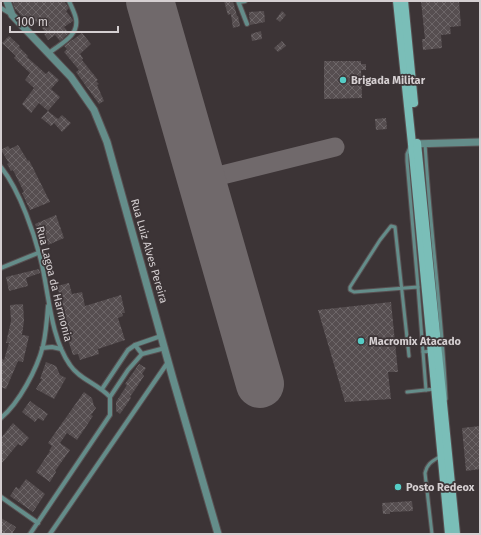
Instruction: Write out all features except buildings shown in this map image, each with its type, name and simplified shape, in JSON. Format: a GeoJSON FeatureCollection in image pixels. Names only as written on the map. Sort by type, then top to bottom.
{"type":"FeatureCollection","features":[{"type":"Feature","properties":{"kind":"main road"},"geometry":{"type":"LineString","coordinates":[[397,1],[418,144],[427,352],[435,389],[449,534]]}},
{"type":"Feature","properties":{"kind":"main road"},"geometry":{"type":"LineString","coordinates":[[404,1],[456,534]]}},
{"type":"Feature","properties":{"kind":"street","name":"Rua Luiz Alves Pereira"},"geometry":{"type":"LineString","coordinates":[[7,1],[12,15],[71,77],[94,110],[107,142],[168,362],[218,534]]}},
{"type":"Feature","properties":{"kind":"street"},"geometry":{"type":"LineString","coordinates":[[49,53],[72,36],[76,28],[76,18],[69,1]]}},
{"type":"Feature","properties":{"kind":"street"},"geometry":{"type":"LineString","coordinates":[[245,1],[238,1],[247,24]]}},
{"type":"Feature","properties":{"kind":"street"},"geometry":{"type":"LineString","coordinates":[[1,8],[12,15]]}},
{"type":"Feature","properties":{"kind":"street"},"geometry":{"type":"LineString","coordinates":[[418,144],[480,142]]}},
{"type":"Feature","properties":{"kind":"street","name":"Rua Lagoa da Harmonia"},"geometry":{"type":"LineString","coordinates":[[1,167],[10,180],[27,218],[38,253],[61,349],[70,366],[79,374],[102,389],[110,397]]}},
{"type":"Feature","properties":{"kind":"street"},"geometry":{"type":"LineString","coordinates":[[1,268],[38,253]]}},
{"type":"Feature","properties":{"kind":"street"},"geometry":{"type":"LineString","coordinates":[[1,418],[18,399],[31,377],[42,348],[49,302]]}},
{"type":"Feature","properties":{"kind":"street"},"geometry":{"type":"LineString","coordinates":[[102,389],[128,350],[135,345],[161,336]]}},
{"type":"Feature","properties":{"kind":"street"},"geometry":{"type":"LineString","coordinates":[[135,345],[142,354]]}},
{"type":"Feature","properties":{"kind":"street"},"geometry":{"type":"LineString","coordinates":[[42,348],[52,347],[61,349]]}},
{"type":"Feature","properties":{"kind":"street"},"geometry":{"type":"LineString","coordinates":[[30,534],[110,415],[110,397],[128,370],[142,354],[165,348]]}},
{"type":"Feature","properties":{"kind":"street"},"geometry":{"type":"LineString","coordinates":[[50,534],[168,362]]}},
{"type":"Feature","properties":{"kind":"street"},"geometry":{"type":"LineString","coordinates":[[119,364],[128,370]]}},
{"type":"Feature","properties":{"kind":"street"},"geometry":{"type":"LineString","coordinates":[[1,497],[38,523]]}},
{"type":"Feature","properties":{"kind":"lane"},"geometry":{"type":"LineString","coordinates":[[418,144],[407,154],[407,161],[418,287],[427,352],[426,390]]}},
{"type":"Feature","properties":{"kind":"lane"},"geometry":{"type":"LineString","coordinates":[[418,144],[428,193],[444,356],[446,401],[445,422]]}},
{"type":"Feature","properties":{"kind":"lane"},"geometry":{"type":"LineString","coordinates":[[410,356],[402,288],[396,227],[390,226],[376,245],[350,287],[350,290],[354,292],[402,288],[418,287]]}},
{"type":"Feature","properties":{"kind":"lane"},"geometry":{"type":"LineString","coordinates":[[407,392],[435,389]]}},
{"type":"Feature","properties":{"kind":"lane"},"geometry":{"type":"LineString","coordinates":[[432,534],[425,473],[429,463],[442,456]]}},
{"type":"Feature","properties":{"kind":"taxiway"},"geometry":{"type":"LineString","coordinates":[[202,180],[335,147]]}},
{"type":"Feature","properties":{"kind":"runway"},"geometry":{"type":"LineString","coordinates":[[150,1],[260,384]]}},
{"type":"Feature","properties":{"kind":"place","name":"Brigada Militar"},"geometry":{"type":"Point","coordinates":[343,80]}},
{"type":"Feature","properties":{"kind":"place","name":"Macromix Atacado"},"geometry":{"type":"Point","coordinates":[361,341]}},
{"type":"Feature","properties":{"kind":"place","name":"Posto Redeox"},"geometry":{"type":"Point","coordinates":[398,487]}}]}
